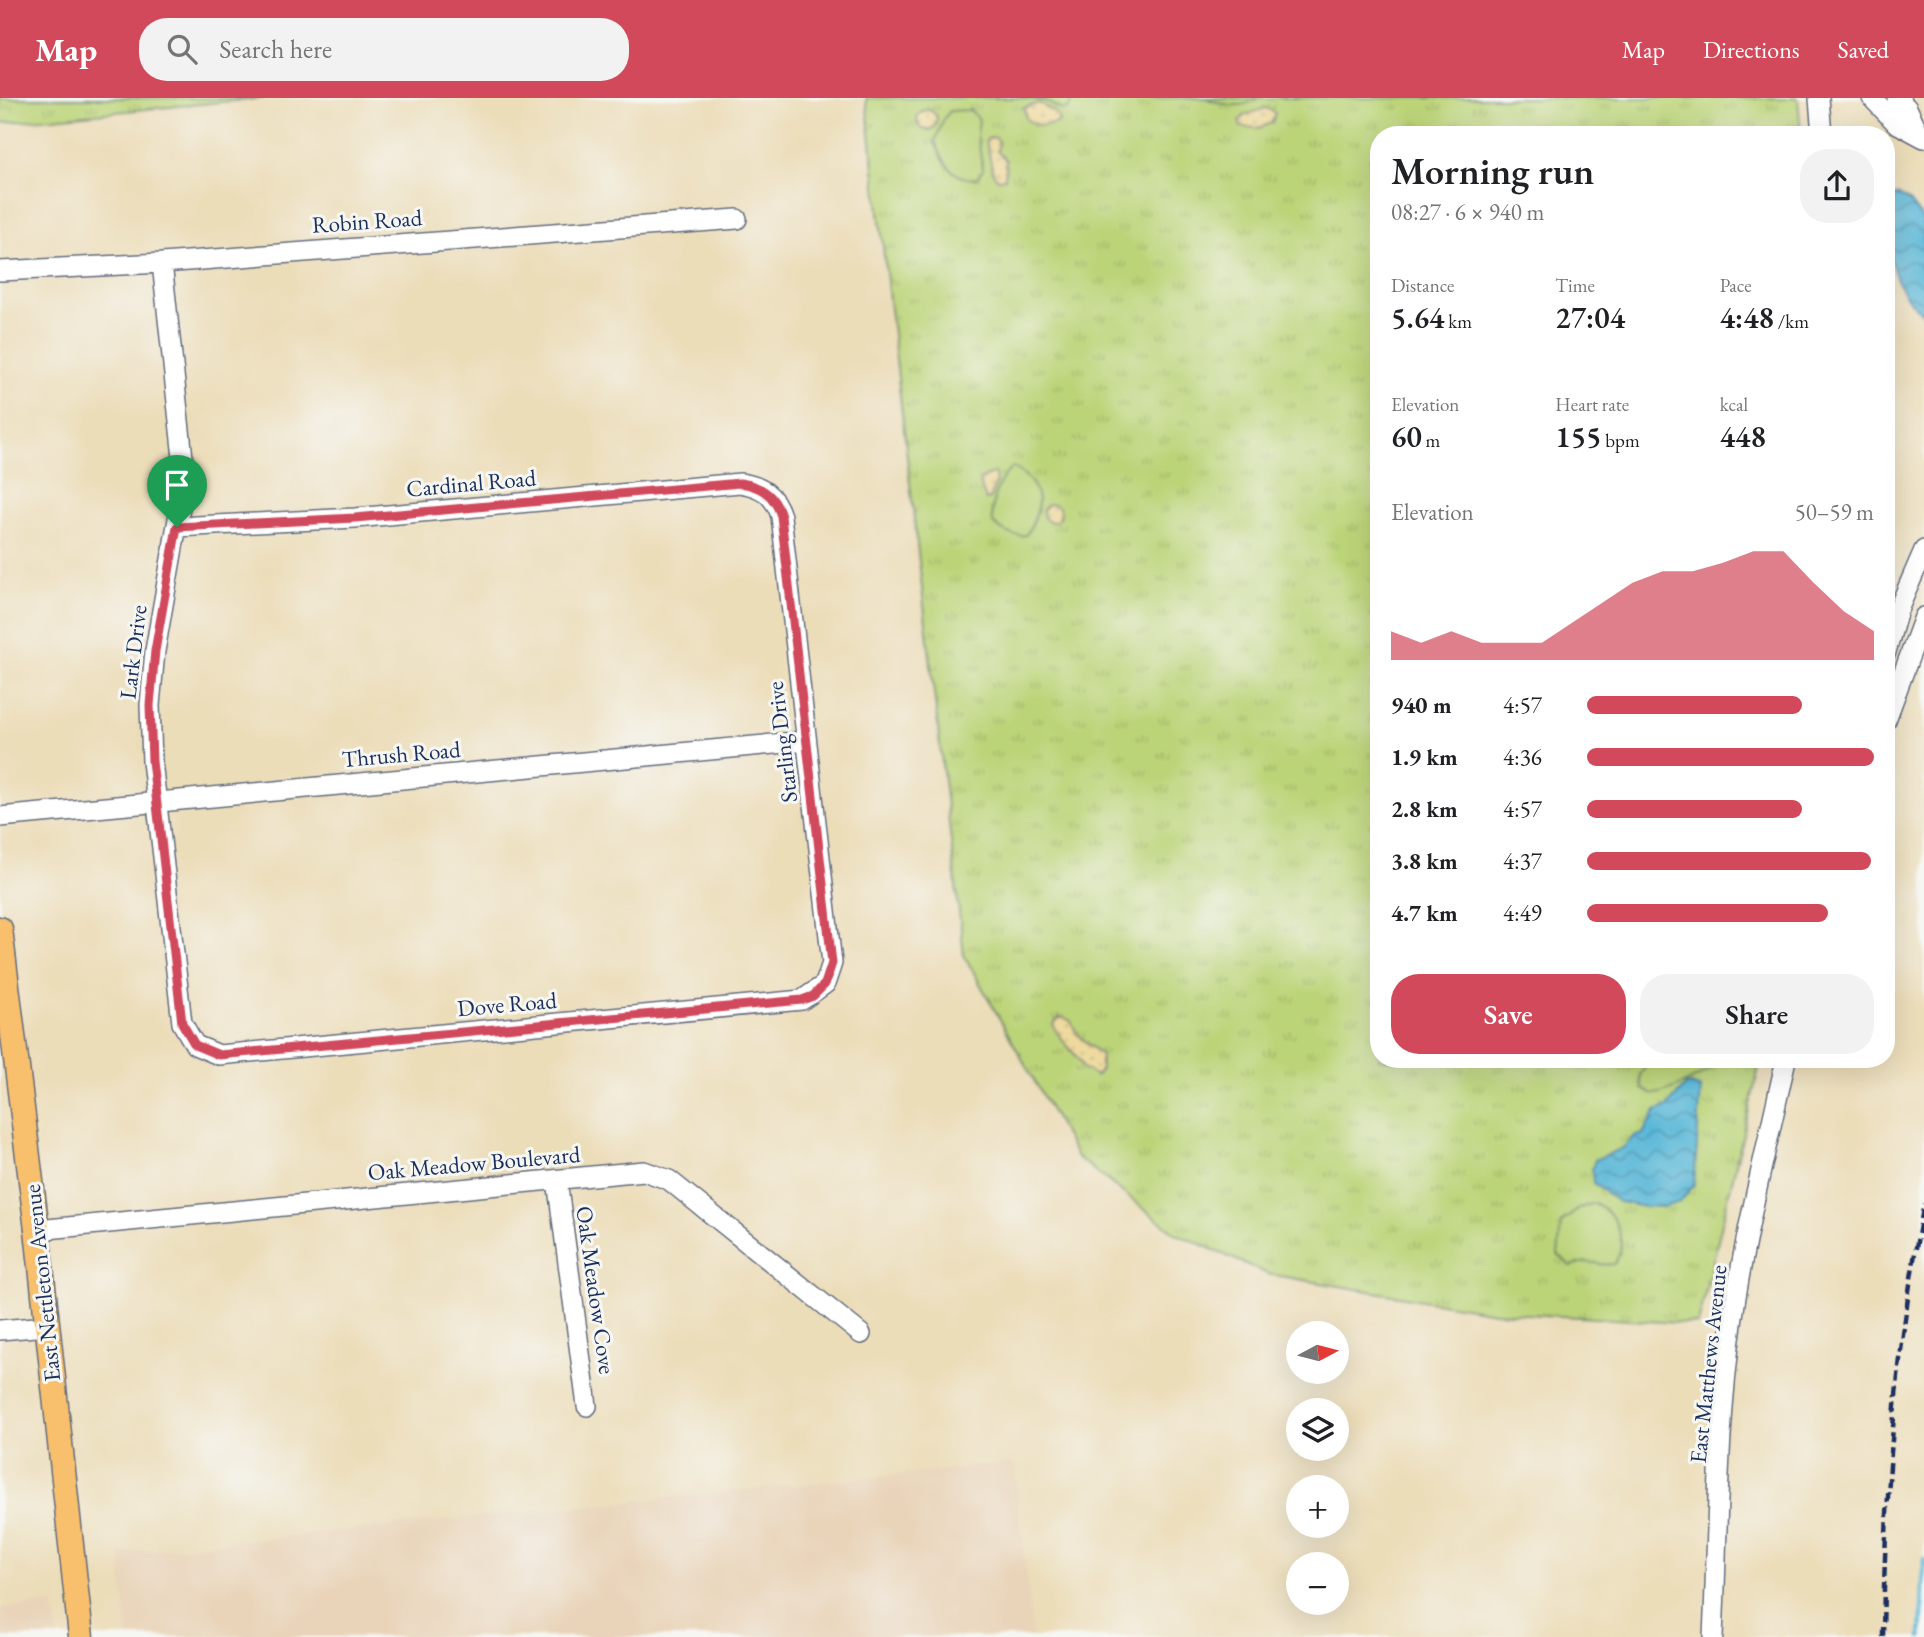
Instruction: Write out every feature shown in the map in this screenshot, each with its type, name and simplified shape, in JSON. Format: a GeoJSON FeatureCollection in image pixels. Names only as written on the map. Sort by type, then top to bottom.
{"type":"FeatureCollection","features":[{"type":"Feature","properties":{"kind":"main road","name":"East Nettleton Avenue"},"geometry":{"type":"LineString","coordinates":[[0,929],[37,1230],[81,1637]]}},
{"type":"Feature","properties":{"kind":"street"},"geometry":{"type":"LineString","coordinates":[[1819,98],[1821,126]]}},
{"type":"Feature","properties":{"kind":"street"},"geometry":{"type":"LineString","coordinates":[[1872,98],[1896,123],[1922,136]]}},
{"type":"Feature","properties":{"kind":"street"},"geometry":{"type":"LineString","coordinates":[[1896,98],[1907,108],[1922,136]]}},
{"type":"Feature","properties":{"kind":"street","name":"Robin Road"},"geometry":{"type":"LineString","coordinates":[[0,271],[162,262],[737,219]]}},
{"type":"Feature","properties":{"kind":"street","name":"Lark Drive"},"geometry":{"type":"LineString","coordinates":[[162,262],[181,416],[182,496],[155,651],[150,705],[157,802],[182,1023],[195,1045]]}},
{"type":"Feature","properties":{"kind":"street","name":"Cardinal Road"},"geometry":{"type":"LineString","coordinates":[[177,527],[355,518],[740,483],[757,485],[767,492]]}},
{"type":"Feature","properties":{"kind":"street","name":"Starling Drive"},"geometry":{"type":"LineString","coordinates":[[767,492],[781,516],[832,963],[821,988]]}},
{"type":"Feature","properties":{"kind":"street"},"geometry":{"type":"LineString","coordinates":[[1895,620],[1924,550]]}},
{"type":"Feature","properties":{"kind":"street"},"geometry":{"type":"LineString","coordinates":[[1895,696],[1924,617]]}},
{"type":"Feature","properties":{"kind":"street","name":"Thrush Road"},"geometry":{"type":"LineString","coordinates":[[0,817],[806,741]]}},
{"type":"Feature","properties":{"kind":"street","name":"Dove Road"},"geometry":{"type":"LineString","coordinates":[[195,1045],[219,1055],[247,1053],[802,1000],[821,988]]}},
{"type":"Feature","properties":{"kind":"street","name":"East Matthews Avenue"},"geometry":{"type":"LineString","coordinates":[[1713,1637],[1722,1426],[1731,1325],[1750,1220],[1784,1068]]}},
{"type":"Feature","properties":{"kind":"street","name":"Oak Meadow Boulevard"},"geometry":{"type":"LineString","coordinates":[[37,1230],[644,1171],[669,1180],[861,1334]]}},
{"type":"Feature","properties":{"kind":"street","name":"Oak Meadow Cove"},"geometry":{"type":"LineString","coordinates":[[557,1180],[587,1406]]}},
{"type":"Feature","properties":{"kind":"street"},"geometry":{"type":"LineString","coordinates":[[0,1330],[47,1326]]}},
{"type":"Feature","properties":{"kind":"shaded area"},"geometry":{"type":"Polygon","coordinates":[[[1014,1463],[1033,1637],[127,1637],[120,1553],[1014,1463]]]}},
{"type":"Feature","properties":{"kind":"shaded area"},"geometry":{"type":"Polygon","coordinates":[[[54,1603],[57,1637],[0,1637],[0,1608],[54,1603]]]}},
{"type":"Feature","properties":{"kind":"green space"},"geometry":{"type":"Polygon","coordinates":[[[0,98],[264,98],[0,123],[0,98]]]}},
{"type":"Feature","properties":{"kind":"green space"},"geometry":{"type":"Polygon","coordinates":[[[866,98],[1798,98],[1800,126],[1370,126],[1370,1068],[1759,1068],[1698,1324],[1494,1312],[1268,1274],[1175,1233],[1077,1157],[964,955],[866,98]]]}},
{"type":"Feature","properties":{"kind":"green space"},"geometry":{"type":"Polygon","coordinates":[[[1020,98],[1073,98],[1068,109],[1062,110],[1045,101],[1020,98]]]}},
{"type":"Feature","properties":{"kind":"green space"},"geometry":{"type":"Polygon","coordinates":[[[1206,98],[1258,98],[1245,104],[1232,105],[1206,98]]]}},
{"type":"Feature","properties":{"kind":"green space"},"geometry":{"type":"Polygon","coordinates":[[[970,110],[979,119],[977,135],[983,169],[977,178],[961,177],[950,169],[935,142],[944,118],[950,111],[970,110]]]}},
{"type":"Feature","properties":{"kind":"green space"},"geometry":{"type":"Polygon","coordinates":[[[1013,467],[1030,481],[1038,497],[1036,515],[1026,535],[1008,533],[993,523],[996,492],[1007,472],[1013,467]]]}},
{"type":"Feature","properties":{"kind":"green space"},"geometry":{"type":"Polygon","coordinates":[[[1645,1068],[1711,1068],[1683,1084],[1656,1094],[1642,1089],[1640,1075],[1645,1068]]]}},
{"type":"Feature","properties":{"kind":"green space"},"geometry":{"type":"Polygon","coordinates":[[[1594,1203],[1609,1214],[1618,1229],[1618,1256],[1614,1264],[1585,1262],[1571,1266],[1558,1255],[1561,1223],[1580,1208],[1594,1203]]]}},
{"type":"Feature","properties":{"kind":"sand"},"geometry":{"type":"Polygon","coordinates":[[[1039,103],[1057,114],[1059,122],[1042,125],[1026,119],[1024,108],[1039,103]]]}},
{"type":"Feature","properties":{"kind":"sand"},"geometry":{"type":"Polygon","coordinates":[[[1266,108],[1275,113],[1272,123],[1258,128],[1241,127],[1239,121],[1245,115],[1266,108]]]}},
{"type":"Feature","properties":{"kind":"sand"},"geometry":{"type":"Polygon","coordinates":[[[923,110],[931,110],[937,120],[931,130],[923,130],[917,124],[917,116],[923,110]]]}},
{"type":"Feature","properties":{"kind":"sand"},"geometry":{"type":"Polygon","coordinates":[[[992,137],[999,143],[997,151],[1006,160],[1005,178],[997,179],[993,172],[986,140],[992,137]]]}},
{"type":"Feature","properties":{"kind":"sand"},"geometry":{"type":"Polygon","coordinates":[[[994,473],[996,482],[990,498],[986,500],[979,480],[994,473]]]}},
{"type":"Feature","properties":{"kind":"sand"},"geometry":{"type":"Polygon","coordinates":[[[1048,504],[1056,504],[1061,513],[1059,520],[1048,522],[1043,517],[1043,509],[1048,504]]]}},
{"type":"Feature","properties":{"kind":"sand"},"geometry":{"type":"Polygon","coordinates":[[[1060,1017],[1070,1020],[1078,1035],[1101,1055],[1101,1069],[1096,1076],[1083,1068],[1056,1030],[1053,1024],[1060,1017]]]}},
{"type":"Feature","properties":{"kind":"water"},"geometry":{"type":"Polygon","coordinates":[[[1899,195],[1909,201],[1924,221],[1924,314],[1902,291],[1895,274],[1895,196],[1899,195]]]}},
{"type":"Feature","properties":{"kind":"water"},"geometry":{"type":"Polygon","coordinates":[[[1686,1085],[1701,1088],[1694,1185],[1680,1202],[1663,1207],[1619,1202],[1593,1183],[1592,1169],[1595,1160],[1623,1148],[1635,1135],[1642,1135],[1656,1111],[1667,1107],[1686,1085]]]}},
{"type":"Feature","properties":{"kind":"waterway"},"geometry":{"type":"LineString","coordinates":[[1921,1637],[1924,1559]]}},
{"type":"Feature","properties":{"kind":"railway"},"geometry":{"type":"LineString","coordinates":[[1883,1637],[1889,1474],[1899,1365],[1924,1204]]}},
{"type":"Feature","properties":{"kind":"route"},"geometry":{"type":"LineString","coordinates":[[740,483],[757,485],[767,492],[778,506],[781,516],[832,963],[825,984],[813,996],[802,1000],[706,1010],[219,1055],[195,1045],[182,1023],[152,761],[150,705],[155,651],[177,527],[355,518],[740,483]]}}]}
